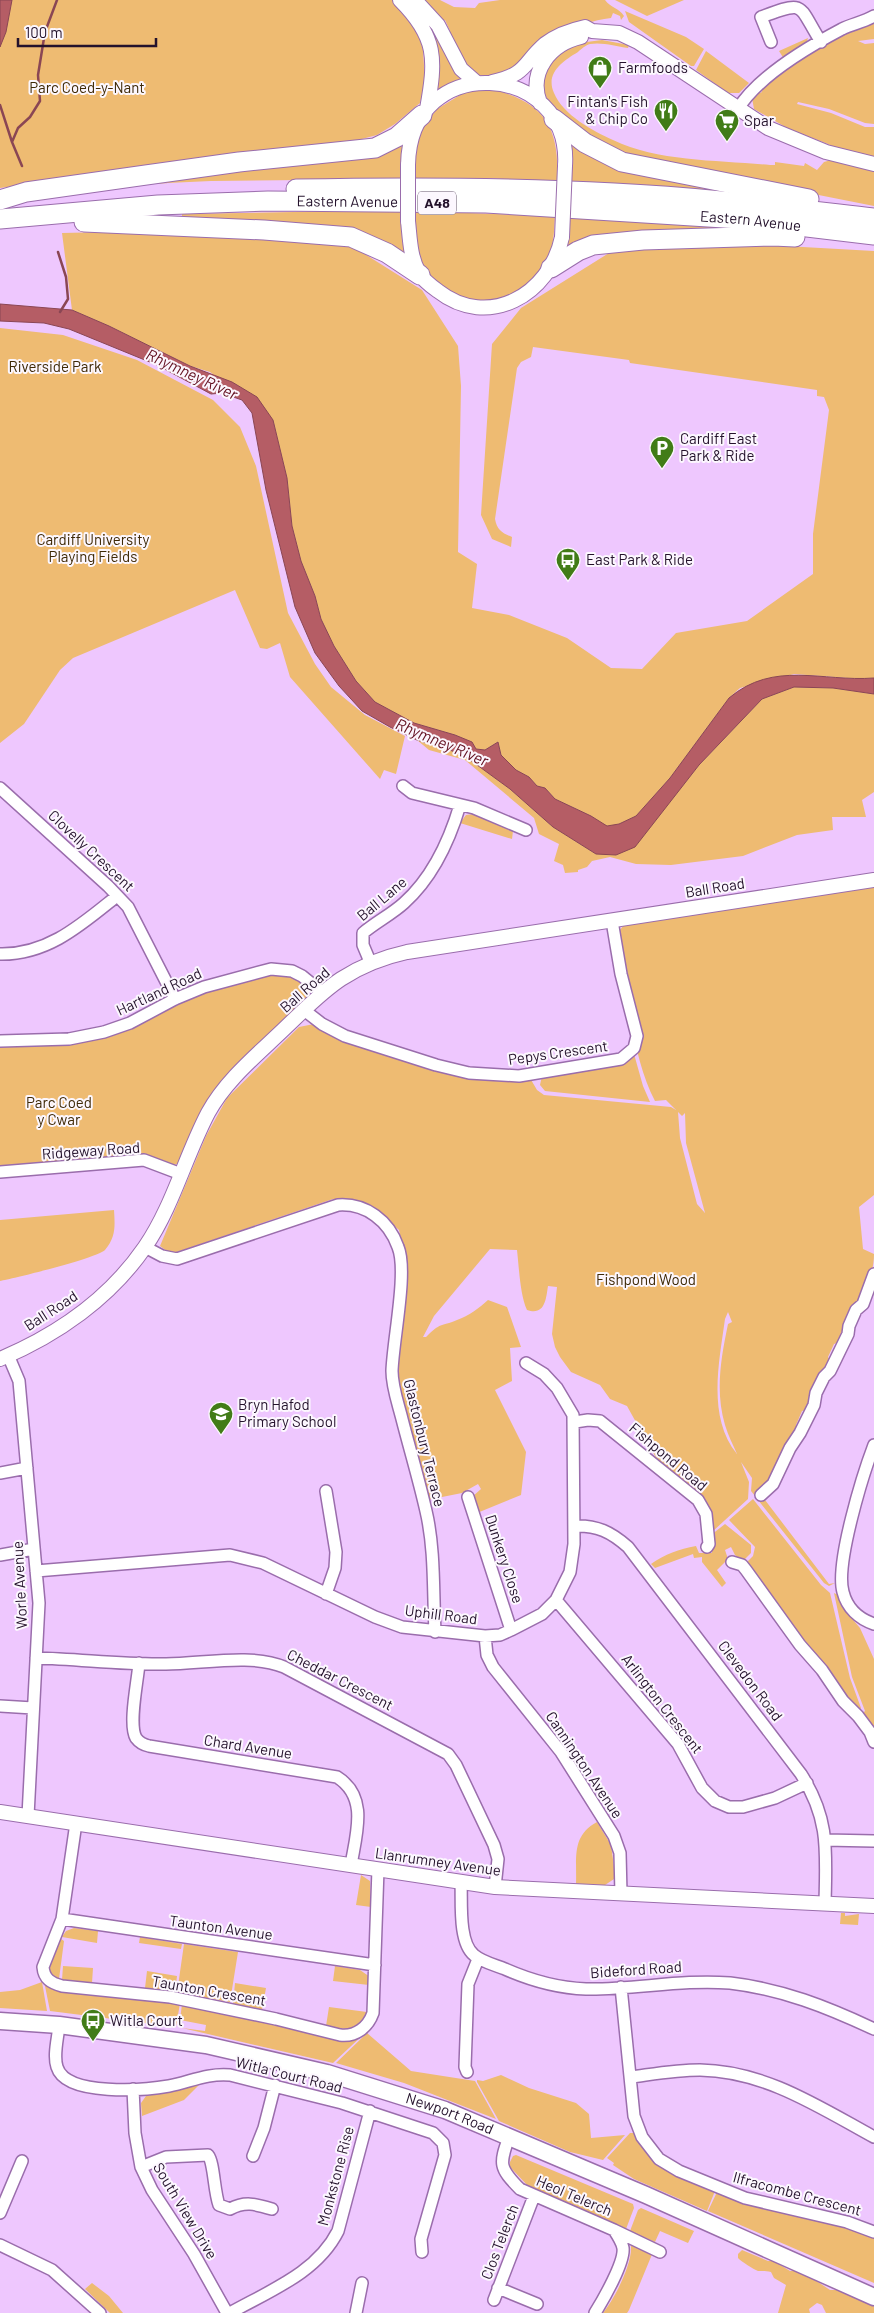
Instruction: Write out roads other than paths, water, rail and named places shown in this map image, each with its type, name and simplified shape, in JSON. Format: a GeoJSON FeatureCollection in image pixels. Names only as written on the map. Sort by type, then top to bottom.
{"type":"FeatureCollection","features":[{"type":"Feature","properties":{"kind":"highway"},"geometry":{"type":"LineString","coordinates":[[0,200],[26,192],[249,161],[375,148],[397,137],[425,112]]}},
{"type":"Feature","properties":{"kind":"highway"},"geometry":{"type":"LineString","coordinates":[[554,119],[585,143],[622,162],[847,207],[874,218]]}},
{"type":"Feature","properties":{"kind":"highway","name":"Eastern Avenue"},"geometry":{"type":"LineString","coordinates":[[0,207],[129,196],[259,190],[487,188],[616,193],[742,202],[874,218]]}},
{"type":"Feature","properties":{"kind":"highway","name":"Eastern Avenue"},"geometry":{"type":"LineString","coordinates":[[0,219],[158,205],[268,201],[486,203],[740,219],[874,235]]}},
{"type":"Feature","properties":{"kind":"highway"},"geometry":{"type":"LineString","coordinates":[[0,219],[255,229],[350,237],[387,253],[420,275]]}},
{"type":"Feature","properties":{"kind":"highway"},"geometry":{"type":"LineString","coordinates":[[552,268],[586,248],[614,242],[773,236],[843,240],[874,235]]}},
{"type":"Feature","properties":{"kind":"main road","name":"Newport Road"},"geometry":{"type":"LineString","coordinates":[[0,2021],[59,2025],[206,2045],[327,2073],[445,2110],[655,2199],[874,2297]]}},
{"type":"Feature","properties":{"kind":"street"},"geometry":{"type":"LineString","coordinates":[[400,0],[419,20],[429,39],[432,63],[425,112],[411,141],[408,165],[408,221],[411,258],[420,275],[445,297],[464,306],[494,307],[520,298],[552,268],[562,237],[565,166],[563,140],[554,119],[540,103],[511,86],[492,82]]}},
{"type":"Feature","properties":{"kind":"street"},"geometry":{"type":"LineString","coordinates":[[415,0],[438,25],[461,69],[478,83]]}},
{"type":"Feature","properties":{"kind":"street"},"geometry":{"type":"LineString","coordinates":[[771,42],[761,17],[789,5],[798,6],[805,12],[821,42]]}},
{"type":"Feature","properties":{"kind":"street"},"geometry":{"type":"LineString","coordinates":[[738,109],[762,80],[844,28],[874,16]]}},
{"type":"Feature","properties":{"kind":"street"},"geometry":{"type":"LineString","coordinates":[[425,112],[453,90],[478,83],[506,79],[520,71],[544,45],[558,36],[585,28],[592,31],[619,33],[638,42],[738,109],[768,128],[791,139],[826,152],[874,164]]}},
{"type":"Feature","properties":{"kind":"street"},"geometry":{"type":"LineString","coordinates":[[540,103],[536,84],[540,66],[546,57],[564,44],[587,36],[592,31]]}},
{"type":"Feature","properties":{"kind":"street"},"geometry":{"type":"LineString","coordinates":[[403,786],[412,793],[474,808],[526,830]]}},
{"type":"Feature","properties":{"kind":"street","name":"Clovelly Crescent"},"geometry":{"type":"LineString","coordinates":[[0,788],[117,896],[135,917],[175,999]]}},
{"type":"Feature","properties":{"kind":"street","name":"Ball Lane"},"geometry":{"type":"LineString","coordinates":[[371,964],[362,945],[364,933],[394,911],[420,886],[444,848],[460,805]]}},
{"type":"Feature","properties":{"kind":"street","name":"Ball Road"},"geometry":{"type":"LineString","coordinates":[[4,1357],[51,1332],[89,1306],[117,1281],[145,1247],[208,1114],[219,1096],[240,1072],[304,1010],[338,981],[371,964],[407,952],[874,880]]}},
{"type":"Feature","properties":{"kind":"street"},"geometry":{"type":"LineString","coordinates":[[0,954],[26,951],[57,940],[72,932],[117,896]]}},
{"type":"Feature","properties":{"kind":"street","name":"Pepys Crescent"},"geometry":{"type":"LineString","coordinates":[[304,1010],[322,1024],[345,1036],[419,1060],[469,1073],[519,1076],[621,1059],[634,1048],[637,1036],[621,974],[612,921]]}},
{"type":"Feature","properties":{"kind":"street","name":"Hartland Road"},"geometry":{"type":"LineString","coordinates":[[0,1041],[69,1039],[94,1035],[130,1023],[175,999],[229,978],[276,969],[292,971],[302,976],[323,993]]}},
{"type":"Feature","properties":{"kind":"street","name":"Ridgeway Road"},"geometry":{"type":"LineString","coordinates":[[0,1172],[144,1160],[181,1174]]}},
{"type":"Feature","properties":{"kind":"street","name":"Glastonbury Terrace"},"geometry":{"type":"LineString","coordinates":[[145,1247],[167,1258],[177,1259],[338,1204],[347,1204],[365,1209],[381,1219],[387,1226],[398,1246],[402,1266],[394,1342],[393,1380],[429,1528],[435,1632]]}},
{"type":"Feature","properties":{"kind":"street"},"geometry":{"type":"LineString","coordinates":[[761,1495],[773,1484],[814,1405],[816,1393],[824,1377],[830,1371],[848,1334],[849,1326],[856,1310],[863,1304],[874,1274]]}},
{"type":"Feature","properties":{"kind":"street","name":"Worle Avenue"},"geometry":{"type":"LineString","coordinates":[[4,1357],[19,1380],[39,1613],[28,1816]]}},
{"type":"Feature","properties":{"kind":"street","name":"Uphill Road"},"geometry":{"type":"LineString","coordinates":[[36,1570],[230,1555],[263,1563],[389,1623],[413,1630],[485,1636],[500,1635],[542,1614],[556,1600],[570,1572],[574,1526],[575,1422],[570,1407],[557,1388],[544,1374],[526,1363]]}},
{"type":"Feature","properties":{"kind":"street","name":"Fishpond Road"},"geometry":{"type":"LineString","coordinates":[[575,1422],[600,1421],[698,1500],[706,1514],[709,1544],[707,1547]]}},
{"type":"Feature","properties":{"kind":"street"},"geometry":{"type":"LineString","coordinates":[[874,1445],[853,1514],[846,1549],[842,1587],[847,1602],[854,1612],[874,1624]]}},
{"type":"Feature","properties":{"kind":"street"},"geometry":{"type":"LineString","coordinates":[[0,1473],[27,1468]]}},
{"type":"Feature","properties":{"kind":"street"},"geometry":{"type":"LineString","coordinates":[[326,1491],[336,1552],[335,1568],[326,1594]]}},
{"type":"Feature","properties":{"kind":"street","name":"Dunkery Close"},"geometry":{"type":"LineString","coordinates":[[468,1497],[511,1630]]}},
{"type":"Feature","properties":{"kind":"street","name":"Clevedon Road"},"geometry":{"type":"LineString","coordinates":[[574,1526],[600,1528],[618,1538],[632,1551],[807,1783],[820,1810],[825,1840],[825,1904]]}},
{"type":"Feature","properties":{"kind":"street"},"geometry":{"type":"LineString","coordinates":[[0,1555],[34,1549]]}},
{"type":"Feature","properties":{"kind":"street"},"geometry":{"type":"LineString","coordinates":[[732,1562],[742,1565],[752,1577],[800,1645],[822,1670],[842,1701],[866,1728],[874,1742]]}},
{"type":"Feature","properties":{"kind":"street","name":"Arlington Crescent"},"geometry":{"type":"LineString","coordinates":[[556,1600],[678,1744],[702,1788],[715,1801],[729,1807],[743,1807],[775,1798],[807,1783]]}},
{"type":"Feature","properties":{"kind":"street","name":"Cannington Avenue"},"geometry":{"type":"LineString","coordinates":[[485,1636],[487,1655],[493,1667],[561,1752],[614,1836],[620,1853],[621,1894]]}},
{"type":"Feature","properties":{"kind":"street","name":"Cheddar Crescent"},"geometry":{"type":"LineString","coordinates":[[36,1658],[140,1664],[257,1661],[274,1663],[444,1751],[456,1765],[494,1845],[498,1859],[495,1887]]}},
{"type":"Feature","properties":{"kind":"street","name":"Chard Avenue"},"geometry":{"type":"LineString","coordinates":[[140,1664],[133,1726],[139,1742],[149,1746],[337,1777],[350,1787],[358,1808],[351,1865]]}},
{"type":"Feature","properties":{"kind":"street"},"geometry":{"type":"LineString","coordinates":[[0,1706],[33,1708]]}},
{"type":"Feature","properties":{"kind":"street","name":"Llanrumney Avenue"},"geometry":{"type":"LineString","coordinates":[[0,1812],[495,1887],[874,1906]]}},
{"type":"Feature","properties":{"kind":"street","name":"Taunton Crescent"},"geometry":{"type":"LineString","coordinates":[[76,1823],[62,1919],[43,1967],[46,1978],[56,1984],[170,1997],[276,2019],[340,2035],[347,2036],[359,2032],[371,2018],[375,2004],[378,1869]]}},
{"type":"Feature","properties":{"kind":"street"},"geometry":{"type":"LineString","coordinates":[[825,1840],[874,1841]]}},
{"type":"Feature","properties":{"kind":"street"},"geometry":{"type":"LineString","coordinates":[[461,1882],[466,1943],[469,1950],[478,1958],[468,1984],[466,2067],[468,2072]]}},
{"type":"Feature","properties":{"kind":"street","name":"Taunton Avenue"},"geometry":{"type":"LineString","coordinates":[[62,1919],[376,1966]]}},
{"type":"Feature","properties":{"kind":"street","name":"Bideford Road"},"geometry":{"type":"LineString","coordinates":[[478,1958],[525,1977],[552,1984],[586,1989],[697,1981],[756,1987],[810,2000],[874,2029]]}},
{"type":"Feature","properties":{"kind":"street","name":"Ilfracombe Crescent"},"geometry":{"type":"LineString","coordinates":[[621,1987],[634,2116],[638,2131],[654,2153],[670,2166],[745,2198],[847,2222],[874,2232]]}},
{"type":"Feature","properties":{"kind":"street","name":"Witla Court Road"},"geometry":{"type":"LineString","coordinates":[[59,2025],[56,2059],[59,2072],[65,2078],[81,2085],[133,2089],[170,2086],[200,2077],[220,2074],[274,2085],[370,2111],[433,2133],[443,2143],[445,2155],[421,2239],[422,2252]]}},
{"type":"Feature","properties":{"kind":"street"},"geometry":{"type":"LineString","coordinates":[[630,2076],[700,2070],[742,2075],[780,2087],[874,2137]]}},
{"type":"Feature","properties":{"kind":"street"},"geometry":{"type":"LineString","coordinates":[[253,2156],[264,2128],[274,2085]]}},
{"type":"Feature","properties":{"kind":"street","name":"South View Drive"},"geometry":{"type":"LineString","coordinates":[[133,2089],[135,2133],[141,2167],[152,2190],[194,2254],[228,2313]]}},
{"type":"Feature","properties":{"kind":"street","name":"Monkstone Rise"},"geometry":{"type":"LineString","coordinates":[[228,2313],[307,2270],[328,2248],[338,2231],[370,2111]]}},
{"type":"Feature","properties":{"kind":"street","name":"Heol Telerch"},"geometry":{"type":"LineString","coordinates":[[509,2138],[502,2158],[504,2172],[520,2189],[614,2230],[622,2246],[623,2254],[607,2294],[595,2313]]}},
{"type":"Feature","properties":{"kind":"street"},"geometry":{"type":"LineString","coordinates":[[141,2167],[166,2157],[208,2155],[212,2160],[213,2182],[219,2205],[230,2209],[243,2203],[251,2203],[272,2209]]}},
{"type":"Feature","properties":{"kind":"street"},"geometry":{"type":"LineString","coordinates":[[0,2213],[22,2161]]}},
{"type":"Feature","properties":{"kind":"street","name":"Clos Telerch"},"geometry":{"type":"LineString","coordinates":[[494,2300],[534,2196]]}},
{"type":"Feature","properties":{"kind":"street"},"geometry":{"type":"LineString","coordinates":[[614,2230],[660,2252]]}},
{"type":"Feature","properties":{"kind":"street"},"geometry":{"type":"LineString","coordinates":[[0,2245],[52,2270],[100,2313]]}},
{"type":"Feature","properties":{"kind":"street"},"geometry":{"type":"LineString","coordinates":[[356,2313],[362,2283]]}},
{"type":"Feature","properties":{"kind":"street"},"geometry":{"type":"LineString","coordinates":[[498,2288],[537,2304]]}},
{"type":"Feature","properties":{"kind":"water"},"geometry":{"type":"Polygon","coordinates":[[[0,0],[12,0],[6,32],[0,47],[0,0]]]}},
{"type":"Feature","properties":{"kind":"water","name":"Rhymney River"},"geometry":{"type":"Polygon","coordinates":[[[0,304],[72,310],[190,366],[232,382],[257,397],[273,420],[287,478],[292,526],[301,561],[315,596],[321,619],[334,646],[356,681],[375,702],[414,723],[472,742],[476,749],[485,750],[498,742],[501,755],[516,770],[529,777],[537,786],[545,788],[555,799],[591,816],[607,826],[619,824],[636,816],[670,778],[729,698],[746,686],[763,679],[781,676],[874,678],[874,694],[833,688],[794,687],[762,699],[699,765],[635,847],[616,855],[596,854],[553,827],[510,789],[462,754],[417,740],[390,727],[362,711],[339,686],[315,653],[295,607],[266,490],[252,413],[242,400],[222,393],[211,394],[157,365],[69,329],[44,323],[0,321],[0,304]]]}},
{"type":"Feature","properties":{"kind":"waterway"},"geometry":{"type":"LineString","coordinates":[[22,166],[12,142],[18,128],[30,117],[40,101],[38,75],[45,32],[57,0]]}},
{"type":"Feature","properties":{"kind":"waterway"},"geometry":{"type":"LineString","coordinates":[[0,105],[12,142]]}},
{"type":"Feature","properties":{"kind":"waterway"},"geometry":{"type":"LineString","coordinates":[[58,252],[66,277],[68,299],[60,312]]}},
{"type":"Feature","properties":{"kind":"place","name":"Farmfoods"},"geometry":{"type":"Point","coordinates":[600,89]}},
{"type":"Feature","properties":{"kind":"place","name":"Fintan's Fish & Chip Co"},"geometry":{"type":"Point","coordinates":[666,132]}},
{"type":"Feature","properties":{"kind":"place","name":"Spar"},"geometry":{"type":"Point","coordinates":[727,142]}},
{"type":"Feature","properties":{"kind":"place","name":"Cardiff East Park & Ride"},"geometry":{"type":"Point","coordinates":[662,469]}},
{"type":"Feature","properties":{"kind":"place","name":"East Park & Ride"},"geometry":{"type":"Point","coordinates":[568,581]}},
{"type":"Feature","properties":{"kind":"place","name":"Bryn Hafod Primary School"},"geometry":{"type":"Point","coordinates":[221,1435]}},
{"type":"Feature","properties":{"kind":"place","name":"Witla Court"},"geometry":{"type":"Point","coordinates":[93,2042]}},
{"type":"Feature","properties":{"kind":"park label","name":"Parc Coed-y-Nant"},"geometry":{"type":"Point","coordinates":[87,88]}},
{"type":"Feature","properties":{"kind":"park label","name":"Riverside Park"},"geometry":{"type":"Point","coordinates":[55,367]}},
{"type":"Feature","properties":{"kind":"park label","name":"Cardiff University Playing Fields"},"geometry":{"type":"Point","coordinates":[93,548]}},
{"type":"Feature","properties":{"kind":"park label","name":"Parc Coed y Cwar"},"geometry":{"type":"Point","coordinates":[59,1112]}},
{"type":"Feature","properties":{"kind":"park label","name":"Fishpond Wood"},"geometry":{"type":"Point","coordinates":[646,1280]}}]}
